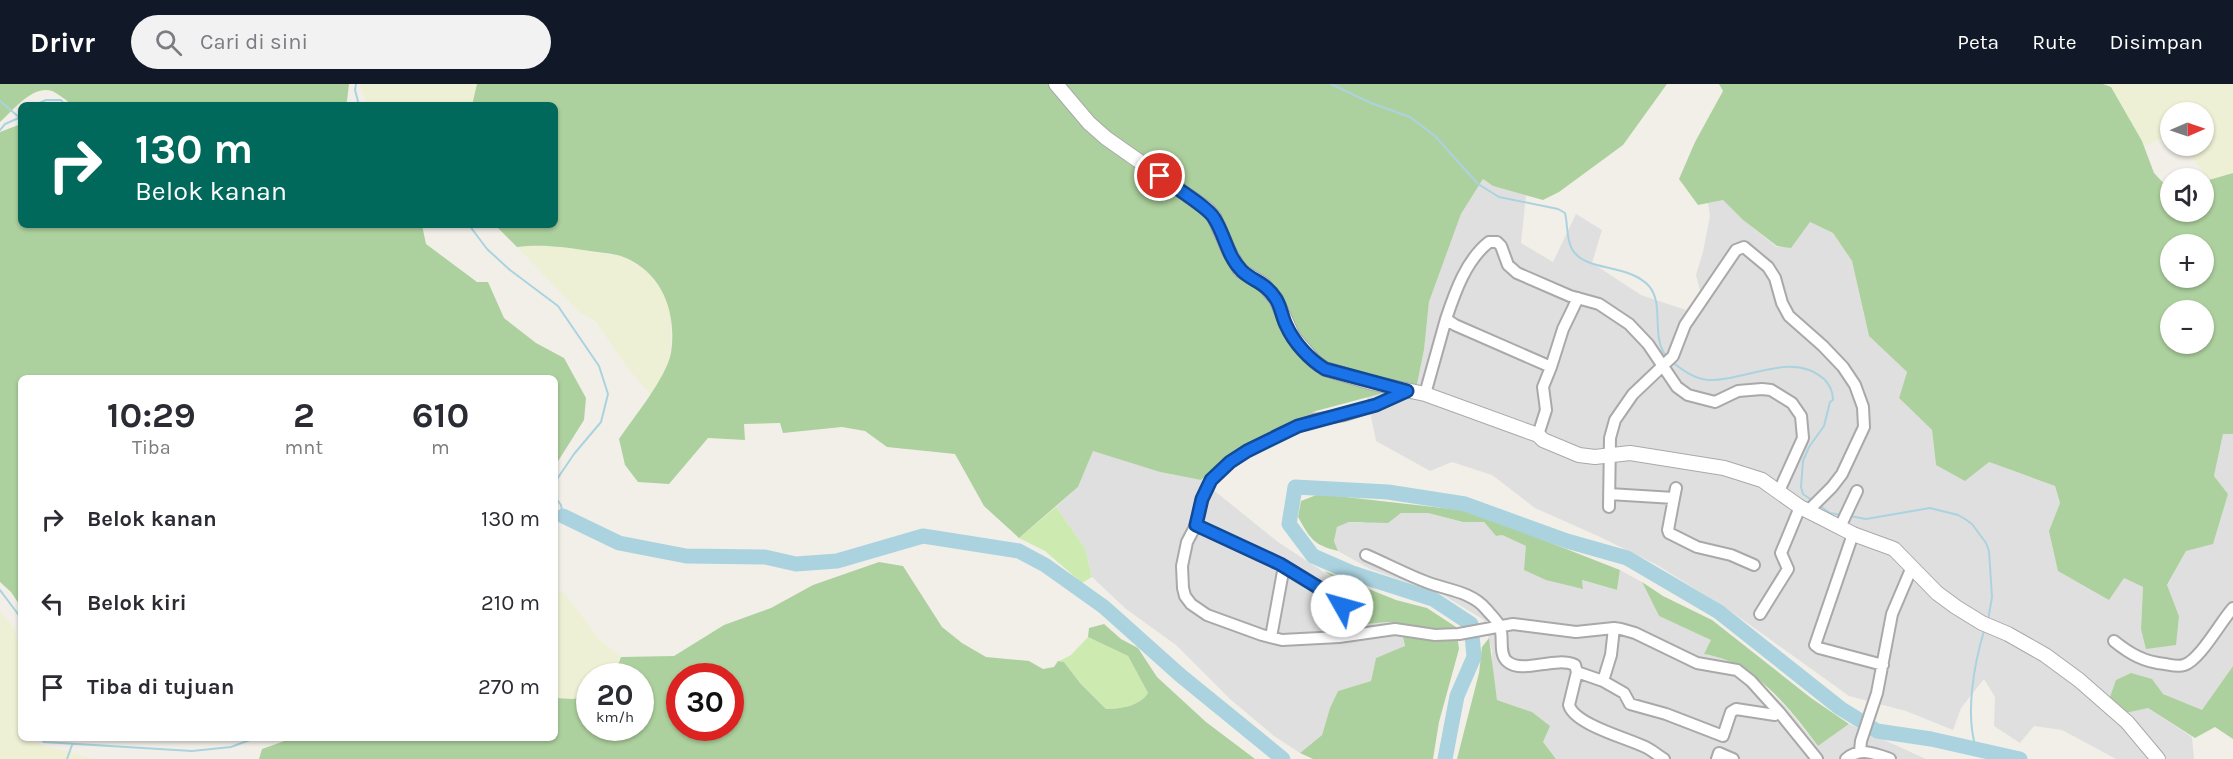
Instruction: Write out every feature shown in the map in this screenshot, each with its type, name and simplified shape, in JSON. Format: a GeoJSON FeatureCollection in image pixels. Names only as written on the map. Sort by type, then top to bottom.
{"type":"FeatureCollection","features":[{"type":"Feature","properties":{"kind":"street"},"geometry":{"type":"LineString","coordinates":[[1056,84],[1089,123],[1106,138],[1207,209],[1214,217],[1228,251],[1237,264],[1246,274],[1263,284],[1276,298],[1293,337],[1315,362],[1325,369],[1425,394],[1538,435],[1543,440],[1579,455],[1595,457],[1630,453],[1724,468],[1762,480],[1809,507],[1843,520],[1853,534],[1894,549],[1937,593],[1988,626],[2045,655],[2079,680],[2127,722],[2157,759]]}},
{"type":"Feature","properties":{"kind":"street"},"geometry":{"type":"LineString","coordinates":[[1425,394],[1446,319],[1460,282],[1485,245],[1493,241],[1501,246],[1511,269],[1578,298],[1599,304],[1629,324],[1668,361],[1677,387],[1698,398],[1715,402],[1738,392],[1772,390],[1792,403],[1801,416],[1803,438],[1779,491]]}},
{"type":"Feature","properties":{"kind":"street"},"geometry":{"type":"LineString","coordinates":[[1609,507],[1609,455],[1612,428],[1622,408],[1633,394],[1668,361],[1685,325],[1736,250],[1741,247],[1747,248],[1768,267],[1775,278],[1782,303],[1789,316],[1823,346],[1843,367],[1855,385],[1863,407],[1864,427],[1842,474],[1809,507],[1781,554],[1788,569],[1760,614]]}},
{"type":"Feature","properties":{"kind":"street"},"geometry":{"type":"LineString","coordinates":[[1538,435],[1546,411],[1543,387],[1563,328],[1578,298]]}},
{"type":"Feature","properties":{"kind":"street"},"geometry":{"type":"LineString","coordinates":[[1446,319],[1551,367]]}},
{"type":"Feature","properties":{"kind":"street"},"geometry":{"type":"LineString","coordinates":[[1407,391],[1376,405],[1298,426],[1247,451],[1230,462],[1211,480],[1202,499],[1196,525],[1187,542],[1182,566],[1185,596],[1191,604],[1201,612],[1282,640],[1338,637],[1395,629],[1436,635],[1459,634],[1514,624],[1576,632],[1614,627],[1635,633],[1697,663],[1737,670],[1751,681],[1779,712],[1817,759]]}},
{"type":"Feature","properties":{"kind":"street"},"geometry":{"type":"LineString","coordinates":[[1843,520],[1857,490]]}},
{"type":"Feature","properties":{"kind":"street"},"geometry":{"type":"LineString","coordinates":[[1610,494],[1675,493],[1669,533],[1697,547],[1731,555],[1754,565]]}},
{"type":"Feature","properties":{"kind":"street"},"geometry":{"type":"LineString","coordinates":[[1196,525],[1284,566],[1342,603],[1338,637]]}},
{"type":"Feature","properties":{"kind":"street"},"geometry":{"type":"LineString","coordinates":[[1853,534],[1815,645],[1882,665]]}},
{"type":"Feature","properties":{"kind":"street"},"geometry":{"type":"LineString","coordinates":[[1366,555],[1428,583],[1480,602],[1500,627],[1504,656],[1508,662],[1523,665],[1567,662],[1575,665],[1577,672],[1569,705],[1574,715],[1645,747],[1664,759]]}},
{"type":"Feature","properties":{"kind":"street"},"geometry":{"type":"LineString","coordinates":[[1271,637],[1284,566]]}},
{"type":"Feature","properties":{"kind":"street"},"geometry":{"type":"LineString","coordinates":[[1846,759],[1860,746],[1882,665],[1895,603],[1912,567]]}},
{"type":"Feature","properties":{"kind":"street"},"geometry":{"type":"LineString","coordinates":[[2114,641],[2139,659],[2154,663],[2183,665],[2206,645],[2233,608]]}},
{"type":"Feature","properties":{"kind":"street"},"geometry":{"type":"LineString","coordinates":[[1603,681],[1611,655],[1614,627]]}},
{"type":"Feature","properties":{"kind":"street"},"geometry":{"type":"LineString","coordinates":[[1577,672],[1603,681],[1624,693],[1630,704],[1666,714],[1723,736]]}},
{"type":"Feature","properties":{"kind":"street"},"geometry":{"type":"LineString","coordinates":[[1733,759],[1718,756],[1731,712],[1736,709],[1775,715],[1779,712]]}},
{"type":"Feature","properties":{"kind":"street"},"geometry":{"type":"LineString","coordinates":[[1860,746],[1890,759]]}},
{"type":"Feature","properties":{"kind":"shaded area"},"geometry":{"type":"Polygon","coordinates":[[[1483,179],[1493,186],[1526,195],[1521,243],[1553,262],[1576,214],[1602,230],[1592,263],[1641,295],[1686,310],[1701,294],[1696,275],[1710,216],[1708,203],[1723,199],[1743,220],[1777,247],[1791,247],[1810,222],[1833,233],[1852,261],[1869,336],[1907,372],[1899,398],[1932,430],[1936,465],[1989,462],[2055,486],[2060,503],[2049,531],[2124,578],[2143,587],[2141,629],[2179,616],[2167,586],[2186,551],[2228,494],[2214,476],[2223,434],[2233,434],[2233,666],[2202,711],[2163,694],[2148,708],[2192,737],[2194,759],[2116,759],[2062,730],[2034,726],[2020,743],[1994,726],[1995,697],[1984,679],[1961,708],[1953,730],[1906,711],[1849,696],[1729,610],[1657,565],[1535,508],[1492,475],[1452,462],[1430,471],[1376,441],[1367,397],[1417,383],[1424,350],[1429,302],[1461,214],[1483,179]]]}},
{"type":"Feature","properties":{"kind":"shaded area"},"geometry":{"type":"Polygon","coordinates":[[[1093,450],[1160,472],[1201,480],[1278,542],[1348,588],[1361,605],[1365,623],[1400,623],[1405,647],[1376,658],[1371,681],[1338,691],[1322,735],[1300,753],[1274,736],[1230,699],[1176,645],[1126,609],[1092,577],[1085,548],[1056,507],[1078,487],[1093,450]]]}},
{"type":"Feature","properties":{"kind":"shaded area"},"geometry":{"type":"Polygon","coordinates":[[[1401,513],[1428,513],[1463,522],[1484,522],[1496,536],[1502,535],[1526,546],[1583,588],[1581,580],[1617,590],[1620,570],[1642,582],[1659,616],[1712,640],[1705,654],[1716,656],[1747,669],[1786,707],[1818,746],[1849,724],[1926,759],[1556,759],[1543,742],[1532,712],[1497,700],[1492,673],[1492,651],[1484,620],[1443,595],[1370,569],[1338,551],[1334,541],[1337,527],[1349,522],[1361,523],[1401,513]]]}},
{"type":"Feature","properties":{"kind":"green space"},"geometry":{"type":"Polygon","coordinates":[[[0,84],[349,84],[346,102],[68,102],[55,92],[45,90],[18,102],[18,105],[0,122],[0,84]]]}},
{"type":"Feature","properties":{"kind":"green space"},"geometry":{"type":"Polygon","coordinates":[[[360,84],[477,84],[473,102],[366,102],[360,84]]]}},
{"type":"Feature","properties":{"kind":"green space"},"geometry":{"type":"Polygon","coordinates":[[[477,84],[1667,84],[1623,145],[1559,192],[1543,200],[1493,186],[1483,179],[1461,214],[1429,302],[1424,350],[1417,384],[1316,411],[1235,450],[1201,480],[1160,472],[1093,451],[1078,487],[1019,538],[984,506],[955,454],[887,447],[865,431],[842,427],[783,433],[780,423],[744,424],[745,440],[708,438],[669,484],[638,482],[625,465],[619,439],[641,409],[668,363],[671,353],[672,324],[665,297],[649,274],[626,258],[562,247],[517,247],[498,228],[558,228],[558,102],[473,102],[477,84]]]}},
{"type":"Feature","properties":{"kind":"green space"},"geometry":{"type":"Polygon","coordinates":[[[1719,84],[2103,84],[2111,87],[2142,141],[2154,173],[2160,179],[2160,222],[2214,222],[2214,179],[2233,173],[2233,434],[2223,434],[2214,476],[2228,494],[2213,544],[2186,551],[2167,585],[2179,616],[2176,645],[2146,649],[2141,629],[2143,587],[2124,578],[2109,600],[2058,571],[2049,531],[2060,503],[2055,486],[1989,462],[1965,481],[1936,465],[1932,430],[1899,398],[1907,372],[1869,336],[1852,261],[1833,233],[1810,222],[1791,248],[1777,246],[1743,220],[1723,200],[1698,205],[1679,179],[1695,142],[1723,91],[1719,84]]]}},
{"type":"Feature","properties":{"kind":"green space"},"geometry":{"type":"Polygon","coordinates":[[[2103,84],[2233,84],[2233,173],[2214,179],[2214,168],[2200,168],[2191,156],[2214,156],[2214,102],[2160,102],[2160,139],[2144,147],[2111,87],[2103,84]]]}},
{"type":"Feature","properties":{"kind":"green space"},"geometry":{"type":"Polygon","coordinates":[[[18,125],[18,228],[423,228],[426,244],[477,282],[488,282],[504,318],[536,343],[564,358],[586,398],[584,420],[558,461],[558,375],[18,375],[18,602],[0,582],[0,132],[18,125]]]}},
{"type":"Feature","properties":{"kind":"green space"},"geometry":{"type":"Polygon","coordinates":[[[540,244],[625,257],[649,273],[664,292],[671,313],[671,354],[658,383],[650,394],[626,366],[596,322],[578,311],[517,247],[540,244]]]}},
{"type":"Feature","properties":{"kind":"green space"},"geometry":{"type":"Polygon","coordinates":[[[1319,494],[1469,511],[1620,570],[1617,590],[1582,580],[1583,589],[1546,580],[1524,570],[1526,546],[1502,535],[1496,536],[1484,522],[1463,522],[1428,513],[1401,513],[1388,523],[1349,522],[1337,527],[1334,541],[1338,551],[1330,549],[1313,540],[1298,517],[1301,501],[1319,494]]]}},
{"type":"Feature","properties":{"kind":"green space"},"geometry":{"type":"Polygon","coordinates":[[[1056,507],[1085,548],[1092,577],[1082,583],[1045,551],[1019,538],[1056,507]]]}},
{"type":"Feature","properties":{"kind":"green space"},"geometry":{"type":"Polygon","coordinates":[[[879,562],[903,566],[942,627],[962,643],[986,657],[1029,661],[1043,669],[1054,667],[1058,661],[1064,662],[1080,683],[1106,709],[1129,706],[1140,701],[1148,693],[1128,656],[1088,637],[1089,628],[1104,624],[1121,639],[1138,648],[1157,677],[1206,722],[1255,759],[259,759],[262,749],[285,741],[558,741],[558,698],[576,698],[576,741],[654,741],[654,663],[619,663],[621,657],[674,656],[724,625],[771,608],[813,585],[879,562]]]}},
{"type":"Feature","properties":{"kind":"green space"},"geometry":{"type":"Polygon","coordinates":[[[1324,571],[1396,600],[1427,608],[1456,627],[1459,649],[1439,722],[1433,759],[1313,759],[1300,753],[1322,735],[1338,691],[1371,681],[1376,658],[1405,646],[1400,623],[1365,624],[1361,605],[1348,588],[1324,571]]]}},
{"type":"Feature","properties":{"kind":"green space"},"geometry":{"type":"Polygon","coordinates":[[[1642,582],[1663,596],[1712,620],[1811,698],[1849,724],[1818,746],[1783,702],[1755,677],[1739,666],[1704,654],[1711,640],[1659,616],[1642,582]]]}},
{"type":"Feature","properties":{"kind":"green space"},"geometry":{"type":"Polygon","coordinates":[[[563,591],[599,639],[621,657],[619,663],[576,663],[576,698],[558,698],[558,594],[563,591]]]}},
{"type":"Feature","properties":{"kind":"green space"},"geometry":{"type":"Polygon","coordinates":[[[0,611],[14,628],[18,641],[18,741],[32,741],[94,759],[0,759],[0,611]]]}},
{"type":"Feature","properties":{"kind":"green space"},"geometry":{"type":"Polygon","coordinates":[[[1088,637],[1128,656],[1148,693],[1140,701],[1129,706],[1106,709],[1080,683],[1064,662],[1059,661],[1071,655],[1088,637]]]}},
{"type":"Feature","properties":{"kind":"green space"},"geometry":{"type":"Polygon","coordinates":[[[1489,638],[1497,700],[1532,712],[1550,726],[1543,742],[1556,759],[1457,759],[1479,673],[1482,647],[1489,638]]]}},
{"type":"Feature","properties":{"kind":"green space"},"geometry":{"type":"Polygon","coordinates":[[[2233,666],[2233,739],[2215,727],[2195,738],[2148,708],[2125,713],[2110,697],[2116,680],[2131,673],[2152,679],[2163,694],[2202,710],[2233,666]]]}},
{"type":"Feature","properties":{"kind":"waterway"},"geometry":{"type":"LineString","coordinates":[[356,84],[358,102]]}},
{"type":"Feature","properties":{"kind":"waterway"},"geometry":{"type":"LineString","coordinates":[[1331,84],[1371,103],[1410,117],[1435,136],[1478,184],[1499,197],[1558,209],[1565,213],[1569,240],[1578,256],[1596,265],[1630,274],[1649,286],[1656,302],[1659,341],[1667,357]]}},
{"type":"Feature","properties":{"kind":"waterway"},"geometry":{"type":"LineString","coordinates":[[42,102],[46,100],[63,102]]}},
{"type":"Feature","properties":{"kind":"waterway"},"geometry":{"type":"LineString","coordinates":[[0,101],[18,116]]}},
{"type":"Feature","properties":{"kind":"waterway"},"geometry":{"type":"LineString","coordinates":[[0,130],[5,124],[18,118]]}},
{"type":"Feature","properties":{"kind":"waterway"},"geometry":{"type":"LineString","coordinates":[[471,228],[487,249],[510,270],[558,306],[599,366],[608,394],[601,422],[558,478]]}},
{"type":"Feature","properties":{"kind":"waterway"},"geometry":{"type":"LineString","coordinates":[[1671,361],[1693,376],[1708,380],[1737,377],[1783,367],[1797,367],[1811,371],[1824,379],[1831,388],[1833,400],[1830,402],[1824,426],[1809,447],[1803,461],[1801,487],[1803,494],[1813,501]]}},
{"type":"Feature","properties":{"kind":"waterway"},"geometry":{"type":"LineString","coordinates":[[1445,759],[1457,696],[1474,657],[1471,624],[1433,599],[1352,573],[1313,556],[1289,524],[1295,487],[1388,492],[1465,504],[1567,541],[1627,558],[1719,612],[1840,708],[1877,731],[1931,739],[2020,759]]}},
{"type":"Feature","properties":{"kind":"waterway"},"geometry":{"type":"LineString","coordinates":[[558,501],[563,516],[558,519]]}},
{"type":"Feature","properties":{"kind":"waterway"},"geometry":{"type":"LineString","coordinates":[[1820,506],[1830,513],[1841,515]]}},
{"type":"Feature","properties":{"kind":"waterway"},"geometry":{"type":"LineString","coordinates":[[1850,516],[1866,519],[1930,508],[1958,515],[1972,524],[1989,551],[1992,597],[1988,620]]}},
{"type":"Feature","properties":{"kind":"waterway"},"geometry":{"type":"LineString","coordinates":[[563,516],[619,543],[686,556],[765,557],[796,564],[837,561],[923,536],[1019,551],[1045,565],[1104,607],[1180,675],[1283,759]]}},
{"type":"Feature","properties":{"kind":"waterway"},"geometry":{"type":"LineString","coordinates":[[0,590],[18,614]]}},
{"type":"Feature","properties":{"kind":"waterway"},"geometry":{"type":"LineString","coordinates":[[1976,748],[1971,720],[1972,690],[1984,631]]}},
{"type":"Feature","properties":{"kind":"waterway"},"geometry":{"type":"LineString","coordinates":[[43,741],[192,751],[231,747],[247,741]]}},
{"type":"Feature","properties":{"kind":"waterway"},"geometry":{"type":"LineString","coordinates":[[67,759],[72,745]]}},
{"type":"Feature","properties":{"kind":"route"},"geometry":{"type":"LineString","coordinates":[[1160,176],[1207,209],[1214,217],[1228,251],[1240,270],[1263,284],[1276,298],[1286,326],[1308,356],[1325,369],[1407,391],[1376,405],[1298,426],[1247,451],[1230,462],[1211,480],[1202,499],[1196,525],[1280,564],[1339,600],[1342,606]]}}]}
